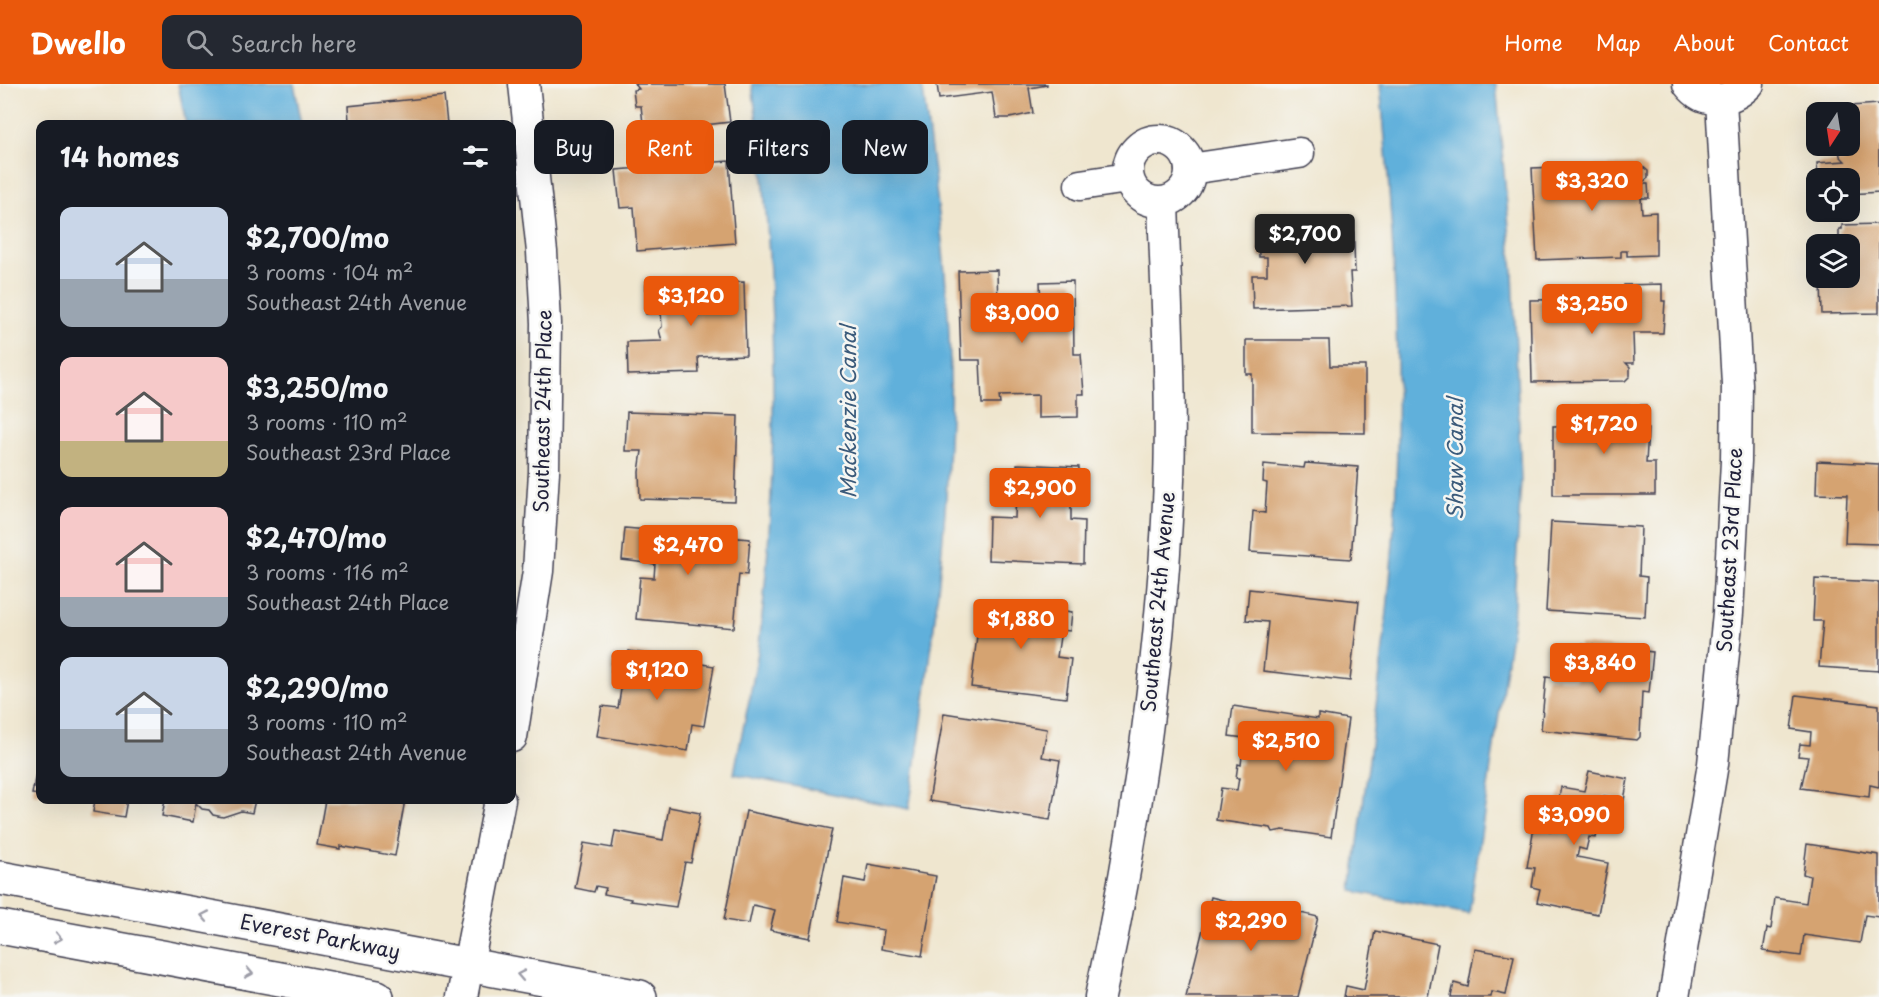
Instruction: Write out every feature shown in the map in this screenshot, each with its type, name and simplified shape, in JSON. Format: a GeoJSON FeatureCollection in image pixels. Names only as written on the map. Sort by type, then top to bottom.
{"type":"FeatureCollection","features":[{"type":"Feature","properties":{"kind":"street","name":"Southeast 24th Place"},"geometry":{"type":"LineString","coordinates":[[516,711],[538,571],[544,472],[546,323],[542,252],[524,84]]}},
{"type":"Feature","properties":{"kind":"street"},"geometry":{"type":"LineString","coordinates":[[1688,84],[1699,95],[1721,100],[1732,97],[1749,84]]}},
{"type":"Feature","properties":{"kind":"street","name":"Southeast 23rd Place"},"geometry":{"type":"LineString","coordinates":[[1674,997],[1713,764],[1728,613],[1732,543],[1737,384],[1721,100]]}},
{"type":"Feature","properties":{"kind":"street"},"geometry":{"type":"LineString","coordinates":[[1159,140],[1176,145],[1184,152],[1190,169],[1190,178],[1180,195],[1163,203],[1153,202],[1137,194],[1128,178],[1129,159],[1134,152],[1149,141],[1159,140]]}},
{"type":"Feature","properties":{"kind":"street"},"geometry":{"type":"LineString","coordinates":[[1190,169],[1299,153]]}},
{"type":"Feature","properties":{"kind":"street"},"geometry":{"type":"LineString","coordinates":[[1080,185],[1128,178]]}},
{"type":"Feature","properties":{"kind":"street","name":"Southeast 24th Avenue"},"geometry":{"type":"LineString","coordinates":[[1100,997],[1137,806],[1161,616],[1169,478],[1168,339],[1163,203]]}},
{"type":"Feature","properties":{"kind":"street"},"geometry":{"type":"LineString","coordinates":[[462,997],[499,804]]}},
{"type":"Feature","properties":{"kind":"street","name":"Everest Parkway"},"geometry":{"type":"LineString","coordinates":[[0,878],[640,997]]}},
{"type":"Feature","properties":{"kind":"street"},"geometry":{"type":"LineString","coordinates":[[0,927],[377,997]]}},
{"type":"Feature","properties":{"kind":"water"},"geometry":{"type":"Polygon","coordinates":[[[178,84],[294,84],[301,120],[185,120],[178,84]]]}},
{"type":"Feature","properties":{"kind":"water","name":"Mackenzie Canal"},"geometry":{"type":"Polygon","coordinates":[[[752,84],[921,84],[923,91],[927,120],[842,120],[842,174],[928,174],[928,129],[947,294],[950,417],[945,515],[936,613],[909,809],[734,774],[760,636],[771,500],[773,360],[767,220],[762,174],[830,174],[830,120],[756,120],[752,84]]]}},
{"type":"Feature","properties":{"kind":"water","name":"Shaw Canal"},"geometry":{"type":"Polygon","coordinates":[[[1380,84],[1496,84],[1513,272],[1521,481],[1513,620],[1469,914],[1352,891],[1384,639],[1396,486],[1397,335],[1389,184],[1380,84]]]}},
{"type":"Feature","properties":{"kind":"building"},"geometry":{"type":"Polygon","coordinates":[[[635,84],[725,84],[730,120],[714,124],[714,120],[643,120],[641,106],[635,106],[633,90],[639,89],[635,84]]]}},
{"type":"Feature","properties":{"kind":"building"},"geometry":{"type":"Polygon","coordinates":[[[937,84],[1047,85],[1029,88],[1033,113],[1010,118],[996,118],[992,92],[939,99],[937,84]]]}},
{"type":"Feature","properties":{"kind":"building"},"geometry":{"type":"Polygon","coordinates":[[[444,96],[447,120],[349,120],[348,106],[444,96]]]}},
{"type":"Feature","properties":{"kind":"building"},"geometry":{"type":"Polygon","coordinates":[[[1879,104],[1879,192],[1860,193],[1860,168],[1817,168],[1817,163],[1845,161],[1840,156],[1860,156],[1860,105],[1879,104]]]}},
{"type":"Feature","properties":{"kind":"building"},"geometry":{"type":"Polygon","coordinates":[[[726,161],[726,174],[730,174],[735,243],[637,251],[634,207],[620,208],[616,170],[626,169],[626,174],[714,174],[714,162],[726,161]]]}},
{"type":"Feature","properties":{"kind":"building"},"geometry":{"type":"Polygon","coordinates":[[[1640,164],[1648,171],[1648,178],[1640,184],[1648,184],[1649,198],[1641,198],[1642,213],[1656,212],[1656,255],[1627,256],[1627,251],[1621,251],[1621,257],[1537,260],[1532,168],[1640,164]]]}},
{"type":"Feature","properties":{"kind":"building"},"geometry":{"type":"Polygon","coordinates":[[[1353,219],[1355,272],[1350,272],[1352,306],[1253,309],[1252,275],[1267,275],[1267,257],[1259,257],[1258,223],[1353,219]]]}},
{"type":"Feature","properties":{"kind":"building"},"geometry":{"type":"Polygon","coordinates":[[[1879,224],[1879,313],[1822,314],[1821,288],[1860,288],[1860,234],[1839,234],[1842,225],[1879,224]]]}},
{"type":"Feature","properties":{"kind":"building"},"geometry":{"type":"Polygon","coordinates":[[[997,270],[998,307],[1041,306],[1040,282],[1073,281],[1074,354],[1081,354],[1084,394],[1078,394],[1078,417],[1038,418],[1038,395],[999,396],[1000,404],[982,404],[980,360],[961,360],[958,271],[997,270]]]}},
{"type":"Feature","properties":{"kind":"building"},"geometry":{"type":"Polygon","coordinates":[[[744,282],[746,355],[698,357],[699,373],[628,375],[627,342],[662,341],[659,330],[662,327],[661,313],[646,314],[646,285],[744,282]]]}},
{"type":"Feature","properties":{"kind":"building"},"geometry":{"type":"Polygon","coordinates":[[[1662,284],[1662,301],[1665,301],[1663,333],[1633,333],[1634,363],[1626,363],[1630,367],[1630,376],[1625,381],[1532,382],[1530,300],[1606,299],[1611,295],[1625,298],[1624,285],[1662,284]]]}},
{"type":"Feature","properties":{"kind":"building"},"geometry":{"type":"Polygon","coordinates":[[[1246,340],[1329,340],[1330,366],[1365,366],[1365,433],[1252,432],[1252,374],[1246,374],[1246,340]]]}},
{"type":"Feature","properties":{"kind":"building"},"geometry":{"type":"Polygon","coordinates":[[[1646,405],[1645,429],[1648,429],[1646,463],[1655,463],[1655,495],[1553,495],[1553,426],[1598,425],[1597,406],[1646,405]]]}},
{"type":"Feature","properties":{"kind":"building"},"geometry":{"type":"Polygon","coordinates":[[[627,412],[738,416],[735,502],[640,499],[639,472],[642,451],[625,451],[627,412]]]}},
{"type":"Feature","properties":{"kind":"building"},"geometry":{"type":"Polygon","coordinates":[[[1817,461],[1879,464],[1879,544],[1845,543],[1847,495],[1816,494],[1817,461]]]}},
{"type":"Feature","properties":{"kind":"building"},"geometry":{"type":"Polygon","coordinates":[[[1305,463],[1358,467],[1351,559],[1250,552],[1253,511],[1265,513],[1267,483],[1263,482],[1264,464],[1304,468],[1305,463]]]}},
{"type":"Feature","properties":{"kind":"building"},"geometry":{"type":"Polygon","coordinates":[[[1017,464],[1079,467],[1078,493],[1075,493],[1074,505],[1071,505],[1071,520],[1084,521],[1083,564],[988,560],[989,517],[1015,518],[1017,464]]]}},
{"type":"Feature","properties":{"kind":"building"},"geometry":{"type":"Polygon","coordinates":[[[1551,522],[1641,527],[1639,576],[1647,577],[1645,617],[1546,611],[1551,522]]]}},
{"type":"Feature","properties":{"kind":"building"},"geometry":{"type":"Polygon","coordinates":[[[625,528],[750,539],[747,575],[739,574],[734,628],[636,619],[640,577],[654,578],[655,564],[622,560],[625,528]]]}},
{"type":"Feature","properties":{"kind":"building"},"geometry":{"type":"Polygon","coordinates":[[[1815,579],[1879,582],[1879,671],[1819,667],[1823,621],[1813,621],[1815,579]]]}},
{"type":"Feature","properties":{"kind":"building"},"geometry":{"type":"Polygon","coordinates":[[[1249,589],[1359,601],[1350,681],[1263,671],[1268,622],[1246,620],[1249,589]]]}},
{"type":"Feature","properties":{"kind":"building"},"geometry":{"type":"Polygon","coordinates":[[[981,601],[1028,607],[1031,603],[1041,603],[1043,608],[1072,612],[1070,631],[1061,630],[1057,657],[1071,659],[1066,698],[971,687],[981,601]]]}},
{"type":"Feature","properties":{"kind":"building"},"geometry":{"type":"Polygon","coordinates":[[[1579,644],[1653,652],[1649,693],[1642,692],[1640,737],[1637,740],[1541,730],[1546,677],[1576,680],[1579,644]]]}},
{"type":"Feature","properties":{"kind":"building"},"geometry":{"type":"Polygon","coordinates":[[[629,651],[714,666],[704,726],[692,724],[688,751],[597,736],[602,706],[618,708],[622,683],[618,682],[619,673],[611,672],[613,656],[628,659],[629,651]]]}},
{"type":"Feature","properties":{"kind":"building"},"geometry":{"type":"Polygon","coordinates":[[[1796,695],[1879,705],[1879,787],[1870,785],[1869,797],[1801,788],[1808,757],[1798,756],[1800,744],[1810,745],[1811,732],[1791,729],[1796,695]]]}},
{"type":"Feature","properties":{"kind":"building"},"geometry":{"type":"Polygon","coordinates":[[[1233,706],[1318,719],[1318,714],[1348,719],[1331,837],[1283,830],[1273,832],[1271,828],[1216,820],[1221,788],[1237,790],[1238,764],[1241,765],[1244,738],[1229,736],[1233,706]]]}},
{"type":"Feature","properties":{"kind":"building"},"geometry":{"type":"Polygon","coordinates":[[[944,713],[1047,729],[1042,757],[1060,760],[1050,820],[929,801],[944,713]]]}},
{"type":"Feature","properties":{"kind":"building"},"geometry":{"type":"Polygon","coordinates":[[[1589,771],[1628,779],[1624,800],[1604,796],[1601,810],[1617,813],[1614,827],[1599,823],[1596,838],[1589,837],[1586,850],[1579,848],[1577,857],[1608,863],[1598,914],[1537,902],[1540,889],[1532,887],[1535,868],[1527,867],[1534,827],[1552,831],[1561,787],[1584,791],[1589,771]]]}},
{"type":"Feature","properties":{"kind":"building"},"geometry":{"type":"Polygon","coordinates":[[[36,773],[36,794],[32,794],[36,773]]]}},
{"type":"Feature","properties":{"kind":"building"},"geometry":{"type":"Polygon","coordinates":[[[94,804],[126,804],[124,817],[93,812],[94,804]]]}},
{"type":"Feature","properties":{"kind":"building"},"geometry":{"type":"Polygon","coordinates":[[[164,804],[196,804],[193,822],[162,816],[164,804]]]}},
{"type":"Feature","properties":{"kind":"building"},"geometry":{"type":"Polygon","coordinates":[[[197,804],[254,804],[252,813],[241,811],[223,817],[202,809],[197,804]]]}},
{"type":"Feature","properties":{"kind":"building"},"geometry":{"type":"Polygon","coordinates":[[[324,804],[404,804],[395,856],[340,846],[340,849],[317,845],[324,804]]]}},
{"type":"Feature","properties":{"kind":"building"},"geometry":{"type":"Polygon","coordinates":[[[669,807],[700,813],[691,863],[685,862],[676,907],[630,901],[631,899],[604,894],[606,888],[596,886],[594,892],[575,888],[584,843],[612,848],[615,831],[663,840],[669,807]]]}},
{"type":"Feature","properties":{"kind":"building"},"geometry":{"type":"Polygon","coordinates":[[[746,811],[832,829],[810,938],[770,930],[775,910],[753,905],[749,924],[724,920],[746,811]]]}},
{"type":"Feature","properties":{"kind":"building"},"geometry":{"type":"Polygon","coordinates":[[[1807,844],[1879,855],[1879,917],[1865,915],[1860,943],[1804,935],[1801,956],[1763,951],[1767,928],[1771,929],[1775,898],[1806,903],[1810,876],[1803,874],[1807,844]]]}},
{"type":"Feature","properties":{"kind":"building"},"geometry":{"type":"Polygon","coordinates":[[[868,864],[936,876],[922,956],[881,949],[884,930],[837,922],[844,878],[865,882],[868,864]]]}},
{"type":"Feature","properties":{"kind":"building"},"geometry":{"type":"Polygon","coordinates":[[[1211,897],[1261,910],[1262,904],[1318,917],[1298,997],[1186,997],[1211,897]]]}},
{"type":"Feature","properties":{"kind":"building"},"geometry":{"type":"Polygon","coordinates":[[[1375,931],[1438,944],[1428,997],[1344,997],[1346,986],[1364,990],[1375,931]]]}},
{"type":"Feature","properties":{"kind":"building"},"geometry":{"type":"Polygon","coordinates":[[[1475,949],[1514,956],[1506,995],[1492,992],[1491,997],[1451,997],[1454,983],[1468,987],[1475,949]]]}}]}
